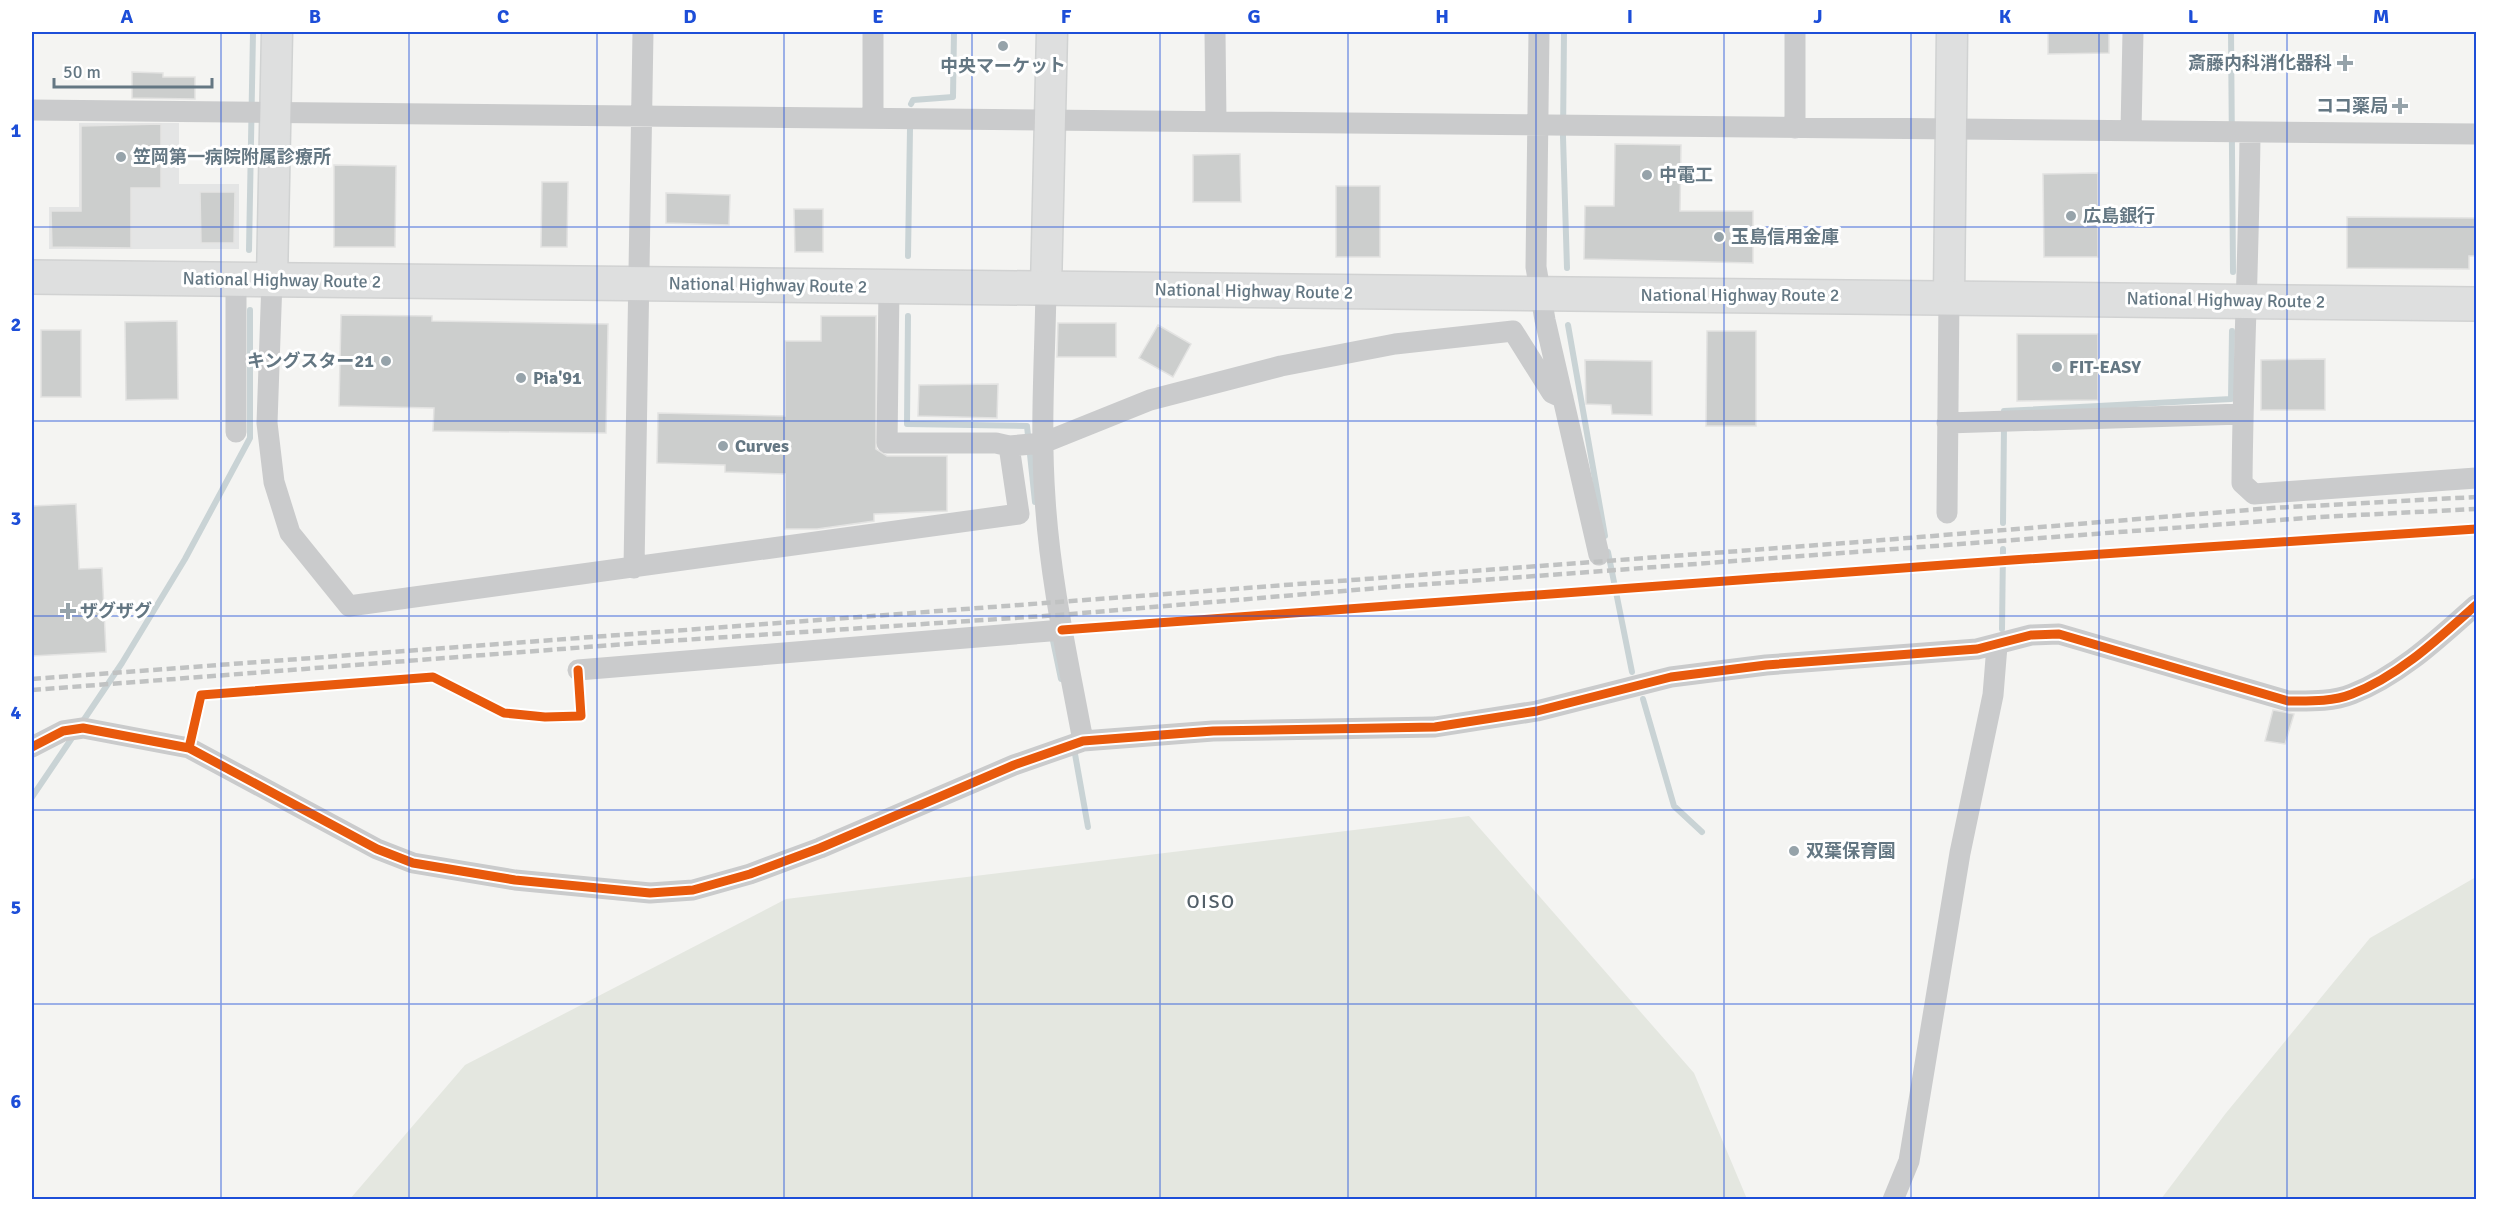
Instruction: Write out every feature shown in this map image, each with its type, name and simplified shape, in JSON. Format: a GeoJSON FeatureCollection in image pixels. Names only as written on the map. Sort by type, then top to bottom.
{"type":"FeatureCollection","features":[{"type":"Feature","properties":{"kind":"highway","name":"National Highway Route 2"},"geometry":{"type":"LineString","coordinates":[[32,277],[890,288],[1949,296],[2476,303]]}},
{"type":"Feature","properties":{"kind":"street"},"geometry":{"type":"LineString","coordinates":[[277,32],[260,111],[272,280],[267,423],[274,482],[290,532],[349,606],[1019,514],[1046,288],[1052,32]]}},
{"type":"Feature","properties":{"kind":"street"},"geometry":{"type":"LineString","coordinates":[[634,568],[638,283],[644,115],[643,32]]}},
{"type":"Feature","properties":{"kind":"street"},"geometry":{"type":"LineString","coordinates":[[873,32],[873,117]]}},
{"type":"Feature","properties":{"kind":"street"},"geometry":{"type":"LineString","coordinates":[[1215,32],[1216,122]]}},
{"type":"Feature","properties":{"kind":"street"},"geometry":{"type":"LineString","coordinates":[[1539,32],[1543,125],[1536,267],[1540,294],[1599,555]]}},
{"type":"Feature","properties":{"kind":"street"},"geometry":{"type":"LineString","coordinates":[[1794,32],[1796,128]]}},
{"type":"Feature","properties":{"kind":"street"},"geometry":{"type":"LineString","coordinates":[[1947,513],[1952,32]]}},
{"type":"Feature","properties":{"kind":"street"},"geometry":{"type":"LineString","coordinates":[[2131,131],[2133,32]]}},
{"type":"Feature","properties":{"kind":"street"},"geometry":{"type":"LineString","coordinates":[[32,110],[873,117],[1952,131],[2476,134]]}},
{"type":"Feature","properties":{"kind":"street"},"geometry":{"type":"LineString","coordinates":[[2237,133],[2247,301],[2242,483],[2254,494],[2476,478]]}},
{"type":"Feature","properties":{"kind":"street"},"geometry":{"type":"LineString","coordinates":[[236,279],[236,432]]}},
{"type":"Feature","properties":{"kind":"street"},"geometry":{"type":"LineString","coordinates":[[890,288],[887,443],[1027,444],[1150,400],[1281,366],[1395,344],[1513,331],[1552,393],[1563,398]]}},
{"type":"Feature","properties":{"kind":"street"},"geometry":{"type":"LineString","coordinates":[[1947,423],[2243,414]]}},
{"type":"Feature","properties":{"kind":"street"},"geometry":{"type":"LineString","coordinates":[[1027,444],[1045,499],[1054,630],[1083,741]]}},
{"type":"Feature","properties":{"kind":"street"},"geometry":{"type":"LineString","coordinates":[[32,747],[76,728],[189,748],[377,849],[413,863],[515,880],[650,893],[693,890],[750,874],[820,848],[1014,765],[1083,741],[1213,731],[1435,727],[1537,711],[1671,676],[1766,665],[1997,646],[2031,635],[2059,634],[2288,701],[2320,701],[2351,695],[2391,675],[2476,605]]}},
{"type":"Feature","properties":{"kind":"street"},"geometry":{"type":"LineString","coordinates":[[578,670],[1054,630]]}},
{"type":"Feature","properties":{"kind":"street"},"geometry":{"type":"LineString","coordinates":[[1893,1200],[1909,1161],[1960,853],[1993,695],[1997,646]]}},
{"type":"Feature","properties":{"kind":"shaded area"},"geometry":{"type":"Polygon","coordinates":[[[79,123],[179,123],[179,184],[239,184],[239,249],[49,249],[49,207],[79,207],[79,123]]]}},
{"type":"Feature","properties":{"kind":"shaded area"},"geometry":{"type":"Polygon","coordinates":[[[1469,816],[1694,1073],[1747,1199],[350,1199],[465,1065],[786,899],[1469,816]]]}},
{"type":"Feature","properties":{"kind":"shaded area"},"geometry":{"type":"Polygon","coordinates":[[[2476,877],[2476,1199],[2161,1199],[2226,1113],[2370,938],[2476,877]]]}},
{"type":"Feature","properties":{"kind":"building"},"geometry":{"type":"Polygon","coordinates":[[[2048,32],[2109,32],[2109,53],[2048,54],[2048,32]]]}},
{"type":"Feature","properties":{"kind":"building"},"geometry":{"type":"Polygon","coordinates":[[[132,72],[163,73],[163,77],[195,77],[195,99],[132,98],[132,72]]]}},
{"type":"Feature","properties":{"kind":"building","name":"笠岡第一病院附属診療所"},"geometry":{"type":"Polygon","coordinates":[[[161,124],[161,188],[131,188],[131,248],[52,247],[51,211],[81,211],[81,126],[161,124]]]}},
{"type":"Feature","properties":{"kind":"building","name":"中電工"},"geometry":{"type":"Polygon","coordinates":[[[1615,144],[1681,145],[1680,211],[1753,211],[1753,263],[1584,259],[1585,206],[1614,206],[1615,144]]]}},
{"type":"Feature","properties":{"kind":"building"},"geometry":{"type":"Polygon","coordinates":[[[1240,154],[1241,202],[1193,202],[1193,155],[1240,154]]]}},
{"type":"Feature","properties":{"kind":"building"},"geometry":{"type":"Polygon","coordinates":[[[334,165],[396,166],[395,247],[334,247],[334,165]]]}},
{"type":"Feature","properties":{"kind":"building","name":"広島銀行"},"geometry":{"type":"Polygon","coordinates":[[[2098,173],[2098,257],[2044,257],[2043,174],[2098,173]]]}},
{"type":"Feature","properties":{"kind":"building"},"geometry":{"type":"Polygon","coordinates":[[[542,182],[568,182],[567,247],[541,247],[542,182]]]}},
{"type":"Feature","properties":{"kind":"building"},"geometry":{"type":"Polygon","coordinates":[[[1336,186],[1380,186],[1380,257],[1336,257],[1336,186]]]}},
{"type":"Feature","properties":{"kind":"building"},"geometry":{"type":"Polygon","coordinates":[[[200,192],[235,192],[234,243],[201,243],[200,192]]]}},
{"type":"Feature","properties":{"kind":"building"},"geometry":{"type":"Polygon","coordinates":[[[666,193],[730,195],[729,225],[666,223],[666,193]]]}},
{"type":"Feature","properties":{"kind":"building"},"geometry":{"type":"Polygon","coordinates":[[[794,209],[823,209],[823,252],[795,252],[794,209]]]}},
{"type":"Feature","properties":{"kind":"building"},"geometry":{"type":"Polygon","coordinates":[[[2347,217],[2476,218],[2476,256],[2469,256],[2469,269],[2347,268],[2347,217]]]}},
{"type":"Feature","properties":{"kind":"building","name":"Pia'91"},"geometry":{"type":"Polygon","coordinates":[[[341,315],[432,316],[432,321],[608,324],[606,433],[433,431],[434,408],[339,406],[341,315]]]}},
{"type":"Feature","properties":{"kind":"building"},"geometry":{"type":"Polygon","coordinates":[[[821,316],[876,316],[876,449],[887,456],[947,456],[947,511],[874,514],[874,521],[817,529],[785,529],[785,474],[725,472],[725,465],[657,463],[658,413],[785,416],[785,341],[821,341],[821,316]]]}},
{"type":"Feature","properties":{"kind":"building"},"geometry":{"type":"Polygon","coordinates":[[[177,321],[178,399],[126,400],[125,322],[177,321]]]}},
{"type":"Feature","properties":{"kind":"building"},"geometry":{"type":"Polygon","coordinates":[[[1058,323],[1116,323],[1116,357],[1057,357],[1058,323]]]}},
{"type":"Feature","properties":{"kind":"building"},"geometry":{"type":"Polygon","coordinates":[[[1158,325],[1191,344],[1173,377],[1139,358],[1158,325]]]}},
{"type":"Feature","properties":{"kind":"building"},"geometry":{"type":"Polygon","coordinates":[[[41,330],[81,330],[81,397],[41,397],[41,330]]]}},
{"type":"Feature","properties":{"kind":"building"},"geometry":{"type":"Polygon","coordinates":[[[1707,331],[1756,331],[1756,426],[1706,426],[1707,331]]]}},
{"type":"Feature","properties":{"kind":"building","name":"FIT-EASY"},"geometry":{"type":"Polygon","coordinates":[[[2017,334],[2098,334],[2098,400],[2017,401],[2017,334]]]}},
{"type":"Feature","properties":{"kind":"building"},"geometry":{"type":"Polygon","coordinates":[[[2325,359],[2325,410],[2261,410],[2261,360],[2325,359]]]}},
{"type":"Feature","properties":{"kind":"building"},"geometry":{"type":"Polygon","coordinates":[[[1585,360],[1652,361],[1652,415],[1612,414],[1611,405],[1586,404],[1585,360]]]}},
{"type":"Feature","properties":{"kind":"building"},"geometry":{"type":"Polygon","coordinates":[[[998,384],[997,418],[918,416],[919,385],[998,384]]]}},
{"type":"Feature","properties":{"kind":"building","name":"ザグザグ"},"geometry":{"type":"Polygon","coordinates":[[[76,504],[79,569],[102,568],[106,652],[32,656],[32,506],[76,504]]]}},
{"type":"Feature","properties":{"kind":"building"},"geometry":{"type":"Polygon","coordinates":[[[2273,710],[2294,714],[2285,744],[2265,741],[2273,710]]]}},
{"type":"Feature","properties":{"kind":"waterway"},"geometry":{"type":"LineString","coordinates":[[249,250],[253,32]]}},
{"type":"Feature","properties":{"kind":"waterway"},"geometry":{"type":"LineString","coordinates":[[911,104],[913,100],[953,97],[954,32]]}},
{"type":"Feature","properties":{"kind":"waterway"},"geometry":{"type":"LineString","coordinates":[[1564,32],[1563,137],[1567,268]]}},
{"type":"Feature","properties":{"kind":"waterway"},"geometry":{"type":"LineString","coordinates":[[2231,32],[2233,272]]}},
{"type":"Feature","properties":{"kind":"waterway"},"geometry":{"type":"LineString","coordinates":[[908,256],[910,129]]}},
{"type":"Feature","properties":{"kind":"waterway"},"geometry":{"type":"LineString","coordinates":[[81,724],[122,663],[185,559],[250,438],[250,310]]}},
{"type":"Feature","properties":{"kind":"waterway"},"geometry":{"type":"LineString","coordinates":[[908,316],[907,424],[1027,426],[1035,502]]}},
{"type":"Feature","properties":{"kind":"waterway"},"geometry":{"type":"LineString","coordinates":[[1568,325],[1605,536]]}},
{"type":"Feature","properties":{"kind":"waterway"},"geometry":{"type":"LineString","coordinates":[[2004,414],[2004,411],[2231,399],[2232,331]]}},
{"type":"Feature","properties":{"kind":"waterway"},"geometry":{"type":"LineString","coordinates":[[2003,523],[2004,425]]}},
{"type":"Feature","properties":{"kind":"waterway"},"geometry":{"type":"LineString","coordinates":[[2002,629],[2003,549]]}},
{"type":"Feature","properties":{"kind":"waterway"},"geometry":{"type":"LineString","coordinates":[[1608,552],[1632,672]]}},
{"type":"Feature","properties":{"kind":"waterway"},"geometry":{"type":"LineString","coordinates":[[1052,636],[1061,679]]}},
{"type":"Feature","properties":{"kind":"waterway"},"geometry":{"type":"LineString","coordinates":[[1643,699],[1674,806],[1702,832]]}},
{"type":"Feature","properties":{"kind":"waterway"},"geometry":{"type":"LineString","coordinates":[[32,797],[74,735]]}},
{"type":"Feature","properties":{"kind":"waterway"},"geometry":{"type":"LineString","coordinates":[[1075,754],[1088,827]]}},
{"type":"Feature","properties":{"kind":"railway"},"geometry":{"type":"LineString","coordinates":[[32,679],[1859,542],[2272,508],[2476,497]]}},
{"type":"Feature","properties":{"kind":"railway"},"geometry":{"type":"LineString","coordinates":[[32,690],[652,642],[1059,615],[1390,587],[2319,517],[2476,509]]}},
{"type":"Feature","properties":{"kind":"cycle path"},"geometry":{"type":"LineString","coordinates":[[1062,630],[2012,560],[2476,529]]}},
{"type":"Feature","properties":{"kind":"cycle path"},"geometry":{"type":"LineString","coordinates":[[32,747],[63,731],[83,728],[189,748],[377,849],[413,863],[515,880],[650,893],[693,890],[750,874],[820,848],[1014,765],[1083,741],[1213,731],[1435,727],[1537,711],[1671,677],[1766,665],[1977,649],[2031,635],[2059,634],[2288,701],[2328,700],[2352,694],[2402,667],[2476,605]]}},
{"type":"Feature","properties":{"kind":"cycle path"},"geometry":{"type":"LineString","coordinates":[[189,748],[201,695],[433,677],[504,713],[545,717],[581,716],[578,670]]}},
{"type":"Feature","properties":{"kind":"place","name":"中央マーケット"},"geometry":{"type":"Point","coordinates":[1003,46]}},
{"type":"Feature","properties":{"kind":"place","name":"斎藤内科消化器科"},"geometry":{"type":"Point","coordinates":[2345,63]}},
{"type":"Feature","properties":{"kind":"place","name":"ココ薬局"},"geometry":{"type":"Point","coordinates":[2400,106]}},
{"type":"Feature","properties":{"kind":"place","name":"笠岡第一病院附属診療所"},"geometry":{"type":"Point","coordinates":[121,157]}},
{"type":"Feature","properties":{"kind":"place","name":"中電工"},"geometry":{"type":"Point","coordinates":[1647,175]}},
{"type":"Feature","properties":{"kind":"place","name":"広島銀行"},"geometry":{"type":"Point","coordinates":[2071,216]}},
{"type":"Feature","properties":{"kind":"place","name":"玉島信用金庫"},"geometry":{"type":"Point","coordinates":[1719,237]}},
{"type":"Feature","properties":{"kind":"place","name":"キングスター21"},"geometry":{"type":"Point","coordinates":[386,361]}},
{"type":"Feature","properties":{"kind":"place","name":"FIT-EASY"},"geometry":{"type":"Point","coordinates":[2057,367]}},
{"type":"Feature","properties":{"kind":"place","name":"Pia'91"},"geometry":{"type":"Point","coordinates":[521,378]}},
{"type":"Feature","properties":{"kind":"place","name":"Curves"},"geometry":{"type":"Point","coordinates":[723,446]}},
{"type":"Feature","properties":{"kind":"place","name":"ザグザグ"},"geometry":{"type":"Point","coordinates":[68,611]}},
{"type":"Feature","properties":{"kind":"place","name":"双葉保育園"},"geometry":{"type":"Point","coordinates":[1794,851]}},
{"type":"Feature","properties":{"kind":"district","name":"OISO"},"geometry":{"type":"Point","coordinates":[1211,901]}}]}
